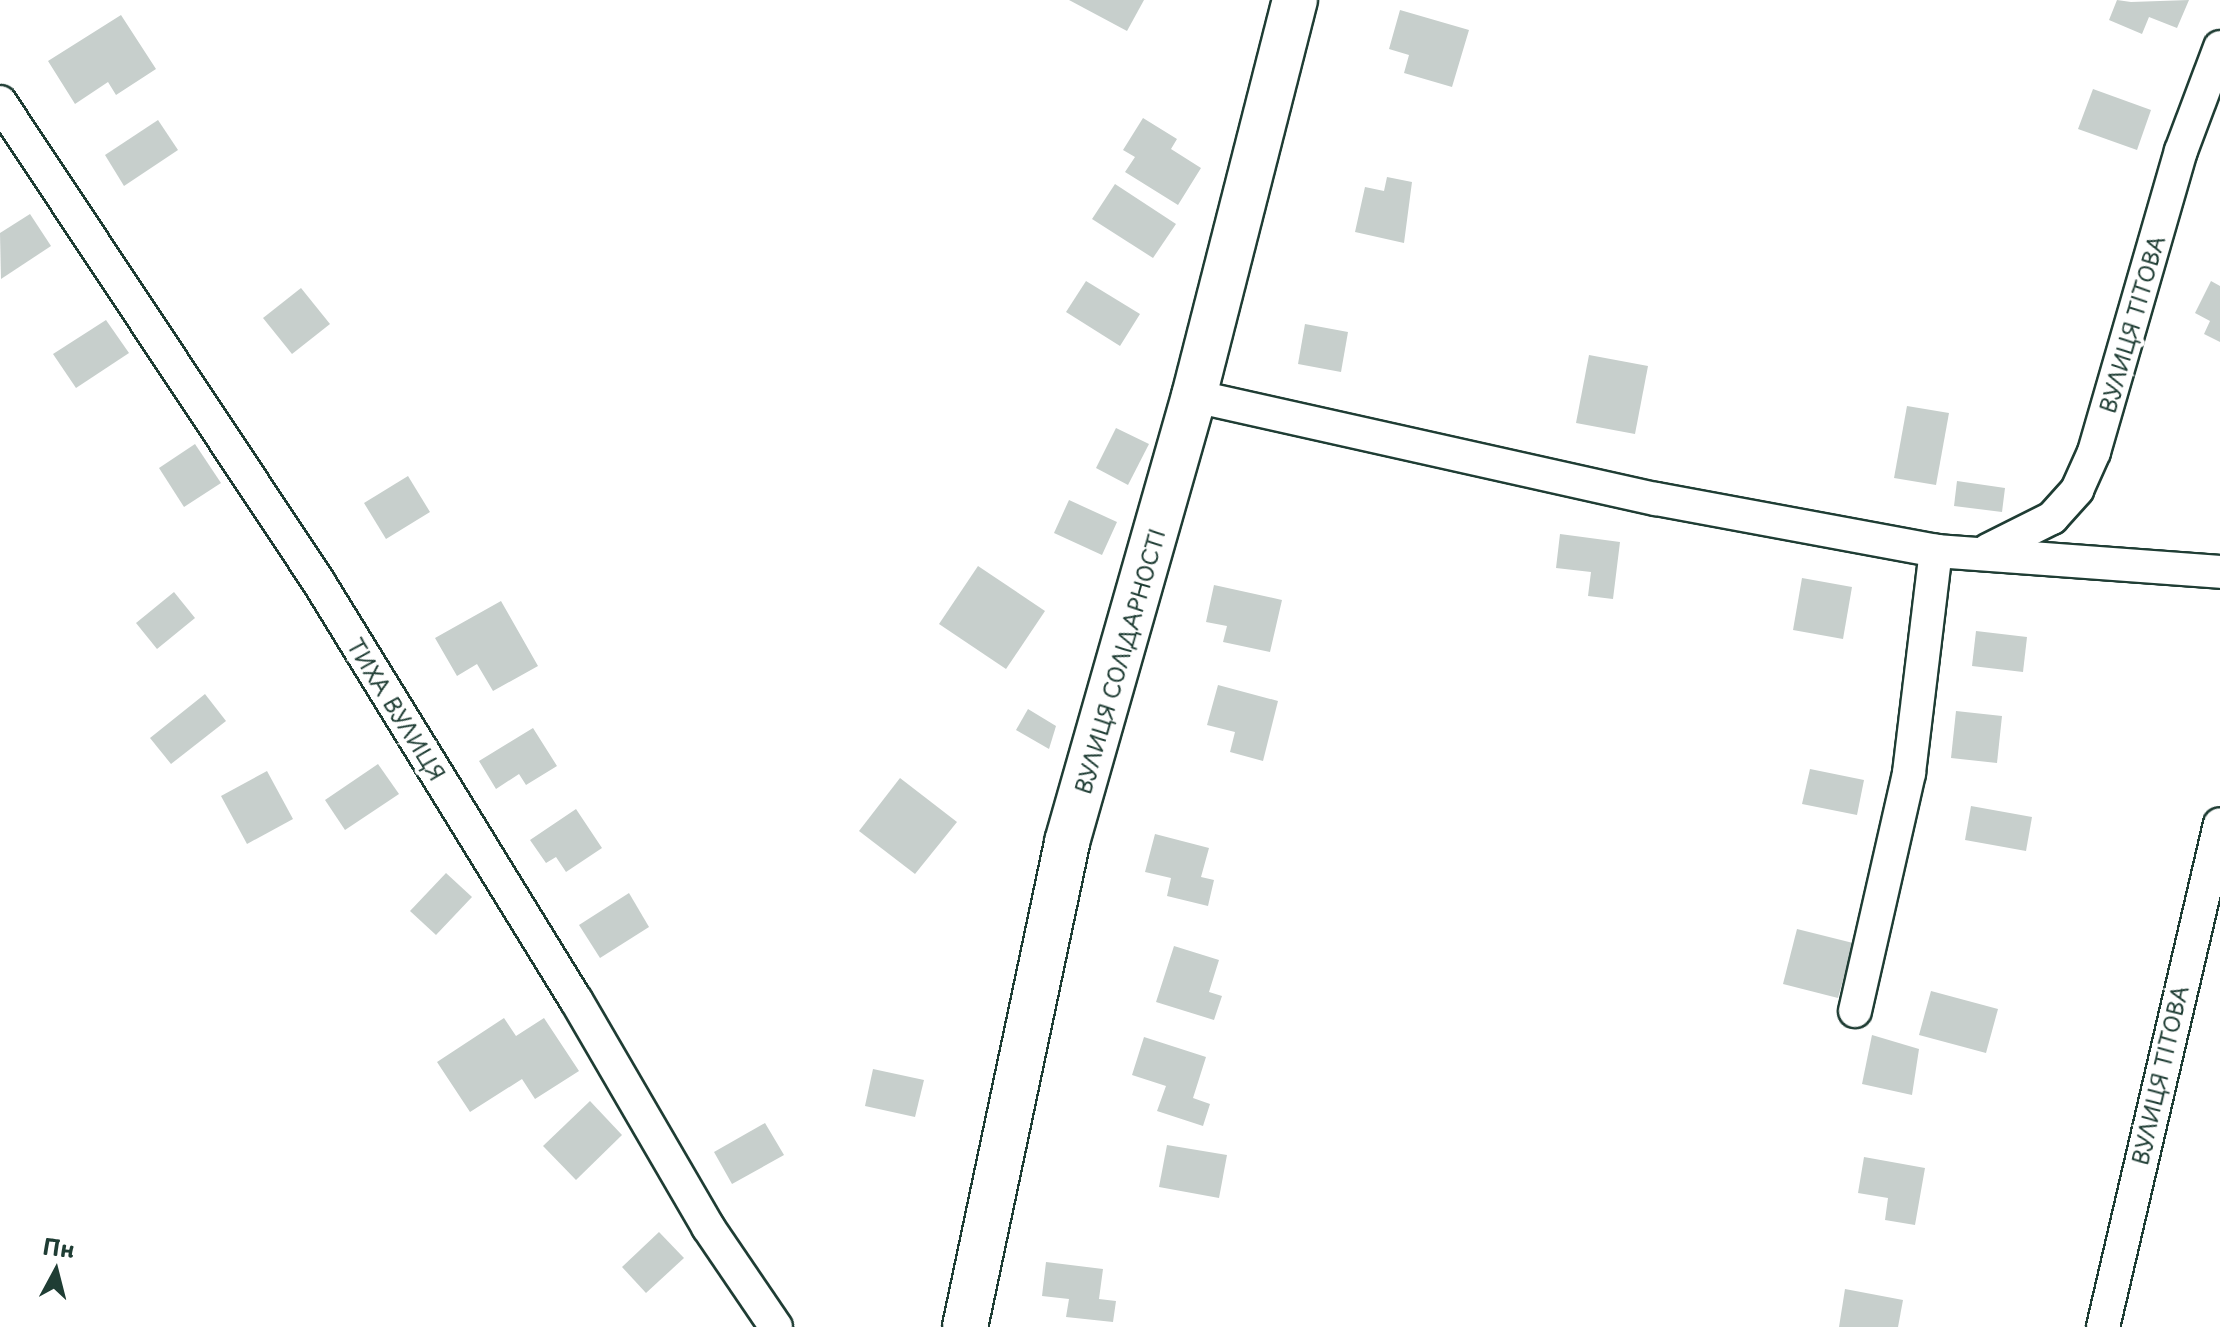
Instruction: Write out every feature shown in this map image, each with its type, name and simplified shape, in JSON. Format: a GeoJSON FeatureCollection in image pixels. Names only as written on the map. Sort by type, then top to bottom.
{"type":"FeatureCollection","features":[{"type":"Feature","properties":{"kind":"main road","name":"ВУЛИЦЯ СОЛІДАРНОСТІ"},"geometry":{"type":"LineString","coordinates":[[965,1327],[1067,842],[1194,396],[1295,0]]}},
{"type":"Feature","properties":{"kind":"street","name":"ВУЛИЦЯ ТІТОВА"},"geometry":{"type":"LineString","coordinates":[[1982,553],[2052,518],[2077,490],[2094,452],[2181,151],[2220,47]]}},
{"type":"Feature","properties":{"kind":"street","name":"ТИХА ВУЛИЦЯ"},"geometry":{"type":"LineString","coordinates":[[0,102],[318,581],[576,1000],[708,1227],[776,1327]]}},
{"type":"Feature","properties":{"kind":"street"},"geometry":{"type":"LineString","coordinates":[[1194,396],[1656,499],[1936,551],[2220,572]]}},
{"type":"Feature","properties":{"kind":"street"},"geometry":{"type":"LineString","coordinates":[[1855,1011],[1909,773],[1936,551]]}},
{"type":"Feature","properties":{"kind":"street","name":"ВУЛИЦЯ ТІТОВА"},"geometry":{"type":"LineString","coordinates":[[2103,1327],[2220,824]]}},
{"type":"Feature","properties":{"kind":"building"},"geometry":{"type":"Polygon","coordinates":[[[1069,0],[1144,0],[1127,31],[1069,0]]]}},
{"type":"Feature","properties":{"kind":"building"},"geometry":{"type":"Polygon","coordinates":[[[2117,0],[2189,0],[2177,28],[2149,17],[2142,34],[2109,20],[2117,0]]]}},
{"type":"Feature","properties":{"kind":"building"},"geometry":{"type":"Polygon","coordinates":[[[1400,10],[1469,30],[1452,87],[1404,73],[1409,55],[1389,49],[1400,10]]]}},
{"type":"Feature","properties":{"kind":"building"},"geometry":{"type":"Polygon","coordinates":[[[121,15],[156,69],[116,95],[108,82],[75,104],[48,61],[121,15]]]}},
{"type":"Feature","properties":{"kind":"building"},"geometry":{"type":"Polygon","coordinates":[[[2093,89],[2151,110],[2137,150],[2078,129],[2093,89]]]}},
{"type":"Feature","properties":{"kind":"building"},"geometry":{"type":"Polygon","coordinates":[[[1143,118],[1177,139],[1171,149],[1201,168],[1178,205],[1125,172],[1135,157],[1123,150],[1143,118]]]}},
{"type":"Feature","properties":{"kind":"building"},"geometry":{"type":"Polygon","coordinates":[[[158,120],[178,150],[124,186],[105,155],[158,120]]]}},
{"type":"Feature","properties":{"kind":"building"},"geometry":{"type":"Polygon","coordinates":[[[1387,177],[1412,182],[1404,243],[1355,232],[1365,187],[1384,191],[1387,177]]]}},
{"type":"Feature","properties":{"kind":"building"},"geometry":{"type":"Polygon","coordinates":[[[1115,184],[1176,224],[1153,258],[1092,219],[1115,184]]]}},
{"type":"Feature","properties":{"kind":"building"},"geometry":{"type":"Polygon","coordinates":[[[30,214],[51,246],[1,279],[0,233],[30,214]]]}},
{"type":"Feature","properties":{"kind":"building"},"geometry":{"type":"Polygon","coordinates":[[[1086,281],[1140,314],[1120,346],[1066,312],[1086,281]]]}},
{"type":"Feature","properties":{"kind":"building"},"geometry":{"type":"Polygon","coordinates":[[[2211,281],[2220,286],[2220,342],[2204,334],[2210,321],[2195,313],[2211,281]]]}},
{"type":"Feature","properties":{"kind":"building"},"geometry":{"type":"Polygon","coordinates":[[[301,288],[330,324],[292,354],[263,318],[301,288]]]}},
{"type":"Feature","properties":{"kind":"building"},"geometry":{"type":"Polygon","coordinates":[[[106,320],[129,353],[76,388],[53,354],[106,320]]]}},
{"type":"Feature","properties":{"kind":"building"},"geometry":{"type":"Polygon","coordinates":[[[1305,324],[1348,332],[1341,372],[1298,364],[1305,324]]]}},
{"type":"Feature","properties":{"kind":"building"},"geometry":{"type":"Polygon","coordinates":[[[1589,355],[1648,366],[1635,434],[1576,423],[1589,355]]]}},
{"type":"Feature","properties":{"kind":"building"},"geometry":{"type":"Polygon","coordinates":[[[1907,406],[1949,413],[1936,485],[1894,478],[1907,406]]]}},
{"type":"Feature","properties":{"kind":"building"},"geometry":{"type":"Polygon","coordinates":[[[1116,428],[1149,444],[1128,485],[1096,468],[1116,428]]]}},
{"type":"Feature","properties":{"kind":"building"},"geometry":{"type":"Polygon","coordinates":[[[195,444],[221,483],[184,507],[159,468],[195,444]]]}},
{"type":"Feature","properties":{"kind":"building"},"geometry":{"type":"Polygon","coordinates":[[[408,476],[430,512],[386,539],[364,503],[408,476]]]}},
{"type":"Feature","properties":{"kind":"building"},"geometry":{"type":"Polygon","coordinates":[[[1957,481],[2005,488],[2002,512],[1954,506],[1957,481]]]}},
{"type":"Feature","properties":{"kind":"building"},"geometry":{"type":"Polygon","coordinates":[[[1069,500],[1117,522],[1102,555],[1054,533],[1069,500]]]}},
{"type":"Feature","properties":{"kind":"building"},"geometry":{"type":"Polygon","coordinates":[[[1560,534],[1620,542],[1613,599],[1588,596],[1591,572],[1556,568],[1560,534]]]}},
{"type":"Feature","properties":{"kind":"building"},"geometry":{"type":"Polygon","coordinates":[[[978,566],[1045,611],[1006,669],[939,624],[978,566]]]}},
{"type":"Feature","properties":{"kind":"building"},"geometry":{"type":"Polygon","coordinates":[[[1802,578],[1852,587],[1843,639],[1793,630],[1802,578]]]}},
{"type":"Feature","properties":{"kind":"building"},"geometry":{"type":"Polygon","coordinates":[[[1214,585],[1282,600],[1270,652],[1223,642],[1227,626],[1206,622],[1214,585]]]}},
{"type":"Feature","properties":{"kind":"building"},"geometry":{"type":"Polygon","coordinates":[[[174,592],[195,618],[157,649],[136,623],[174,592]]]}},
{"type":"Feature","properties":{"kind":"building"},"geometry":{"type":"Polygon","coordinates":[[[501,601],[538,666],[493,691],[477,664],[457,676],[435,638],[501,601]]]}},
{"type":"Feature","properties":{"kind":"building"},"geometry":{"type":"Polygon","coordinates":[[[1976,631],[2027,637],[2023,672],[1972,666],[1976,631]]]}},
{"type":"Feature","properties":{"kind":"building"},"geometry":{"type":"Polygon","coordinates":[[[1218,685],[1278,701],[1263,761],[1230,752],[1235,732],[1207,725],[1218,685]]]}},
{"type":"Feature","properties":{"kind":"building"},"geometry":{"type":"Polygon","coordinates":[[[205,694],[226,721],[171,764],[150,738],[205,694]]]}},
{"type":"Feature","properties":{"kind":"building"},"geometry":{"type":"Polygon","coordinates":[[[1028,709],[1056,726],[1049,749],[1016,730],[1028,709]]]}},
{"type":"Feature","properties":{"kind":"building"},"geometry":{"type":"Polygon","coordinates":[[[1956,711],[2002,716],[1997,763],[1951,758],[1956,711]]]}},
{"type":"Feature","properties":{"kind":"building"},"geometry":{"type":"Polygon","coordinates":[[[533,728],[557,766],[526,785],[519,774],[496,789],[479,761],[533,728]]]}},
{"type":"Feature","properties":{"kind":"building"},"geometry":{"type":"Polygon","coordinates":[[[378,764],[399,794],[345,830],[325,800],[378,764]]]}},
{"type":"Feature","properties":{"kind":"building"},"geometry":{"type":"Polygon","coordinates":[[[1810,769],[1864,780],[1857,815],[1802,804],[1810,769]]]}},
{"type":"Feature","properties":{"kind":"building"},"geometry":{"type":"Polygon","coordinates":[[[267,771],[293,819],[247,844],[221,796],[267,771]]]}},
{"type":"Feature","properties":{"kind":"building"},"geometry":{"type":"Polygon","coordinates":[[[900,778],[957,822],[915,874],[859,831],[900,778]]]}},
{"type":"Feature","properties":{"kind":"building"},"geometry":{"type":"Polygon","coordinates":[[[1971,806],[2032,817],[2026,851],[1965,840],[1971,806]]]}},
{"type":"Feature","properties":{"kind":"building"},"geometry":{"type":"Polygon","coordinates":[[[576,809],[602,848],[566,872],[556,857],[546,863],[530,840],[576,809]]]}},
{"type":"Feature","properties":{"kind":"building"},"geometry":{"type":"Polygon","coordinates":[[[1155,834],[1209,848],[1201,877],[1214,880],[1208,906],[1167,896],[1171,878],[1145,872],[1155,834]]]}},
{"type":"Feature","properties":{"kind":"building"},"geometry":{"type":"Polygon","coordinates":[[[446,873],[472,897],[436,935],[410,911],[446,873]]]}},
{"type":"Feature","properties":{"kind":"building"},"geometry":{"type":"Polygon","coordinates":[[[629,893],[649,927],[600,958],[579,925],[629,893]]]}},
{"type":"Feature","properties":{"kind":"building"},"geometry":{"type":"Polygon","coordinates":[[[1797,929],[1853,943],[1838,998],[1783,984],[1797,929]]]}},
{"type":"Feature","properties":{"kind":"building"},"geometry":{"type":"Polygon","coordinates":[[[1174,946],[1219,960],[1209,992],[1222,996],[1214,1020],[1156,1002],[1174,946]]]}},
{"type":"Feature","properties":{"kind":"building"},"geometry":{"type":"Polygon","coordinates":[[[1931,991],[1998,1009],[1986,1053],[1919,1035],[1931,991]]]}},
{"type":"Feature","properties":{"kind":"building"},"geometry":{"type":"Polygon","coordinates":[[[504,1018],[516,1036],[544,1018],[579,1071],[535,1099],[522,1079],[470,1112],[437,1062],[504,1018]]]}},
{"type":"Feature","properties":{"kind":"building"},"geometry":{"type":"Polygon","coordinates":[[[1872,1035],[1919,1049],[1912,1095],[1862,1084],[1872,1035]]]}},
{"type":"Feature","properties":{"kind":"building"},"geometry":{"type":"Polygon","coordinates":[[[1144,1037],[1206,1057],[1193,1098],[1210,1104],[1203,1126],[1157,1111],[1166,1086],[1132,1075],[1144,1037]]]}},
{"type":"Feature","properties":{"kind":"building"},"geometry":{"type":"Polygon","coordinates":[[[873,1069],[924,1080],[915,1117],[865,1106],[873,1069]]]}},
{"type":"Feature","properties":{"kind":"building"},"geometry":{"type":"Polygon","coordinates":[[[590,1101],[622,1135],[576,1180],[543,1146],[590,1101]]]}},
{"type":"Feature","properties":{"kind":"building"},"geometry":{"type":"Polygon","coordinates":[[[765,1123],[784,1155],[732,1184],[714,1152],[765,1123]]]}},
{"type":"Feature","properties":{"kind":"building"},"geometry":{"type":"Polygon","coordinates":[[[1167,1145],[1227,1155],[1219,1198],[1159,1187],[1167,1145]]]}},
{"type":"Feature","properties":{"kind":"building"},"geometry":{"type":"Polygon","coordinates":[[[1864,1157],[1925,1168],[1915,1225],[1885,1220],[1888,1198],[1858,1193],[1864,1157]]]}},
{"type":"Feature","properties":{"kind":"building"},"geometry":{"type":"Polygon","coordinates":[[[659,1232],[684,1258],[646,1293],[622,1267],[659,1232]]]}},
{"type":"Feature","properties":{"kind":"building"},"geometry":{"type":"Polygon","coordinates":[[[1046,1262],[1103,1269],[1099,1299],[1116,1301],[1113,1322],[1066,1317],[1069,1299],[1042,1296],[1046,1262]]]}},
{"type":"Feature","properties":{"kind":"building"},"geometry":{"type":"Polygon","coordinates":[[[1845,1289],[1903,1300],[1898,1327],[1839,1327],[1845,1289]]]}}]}
